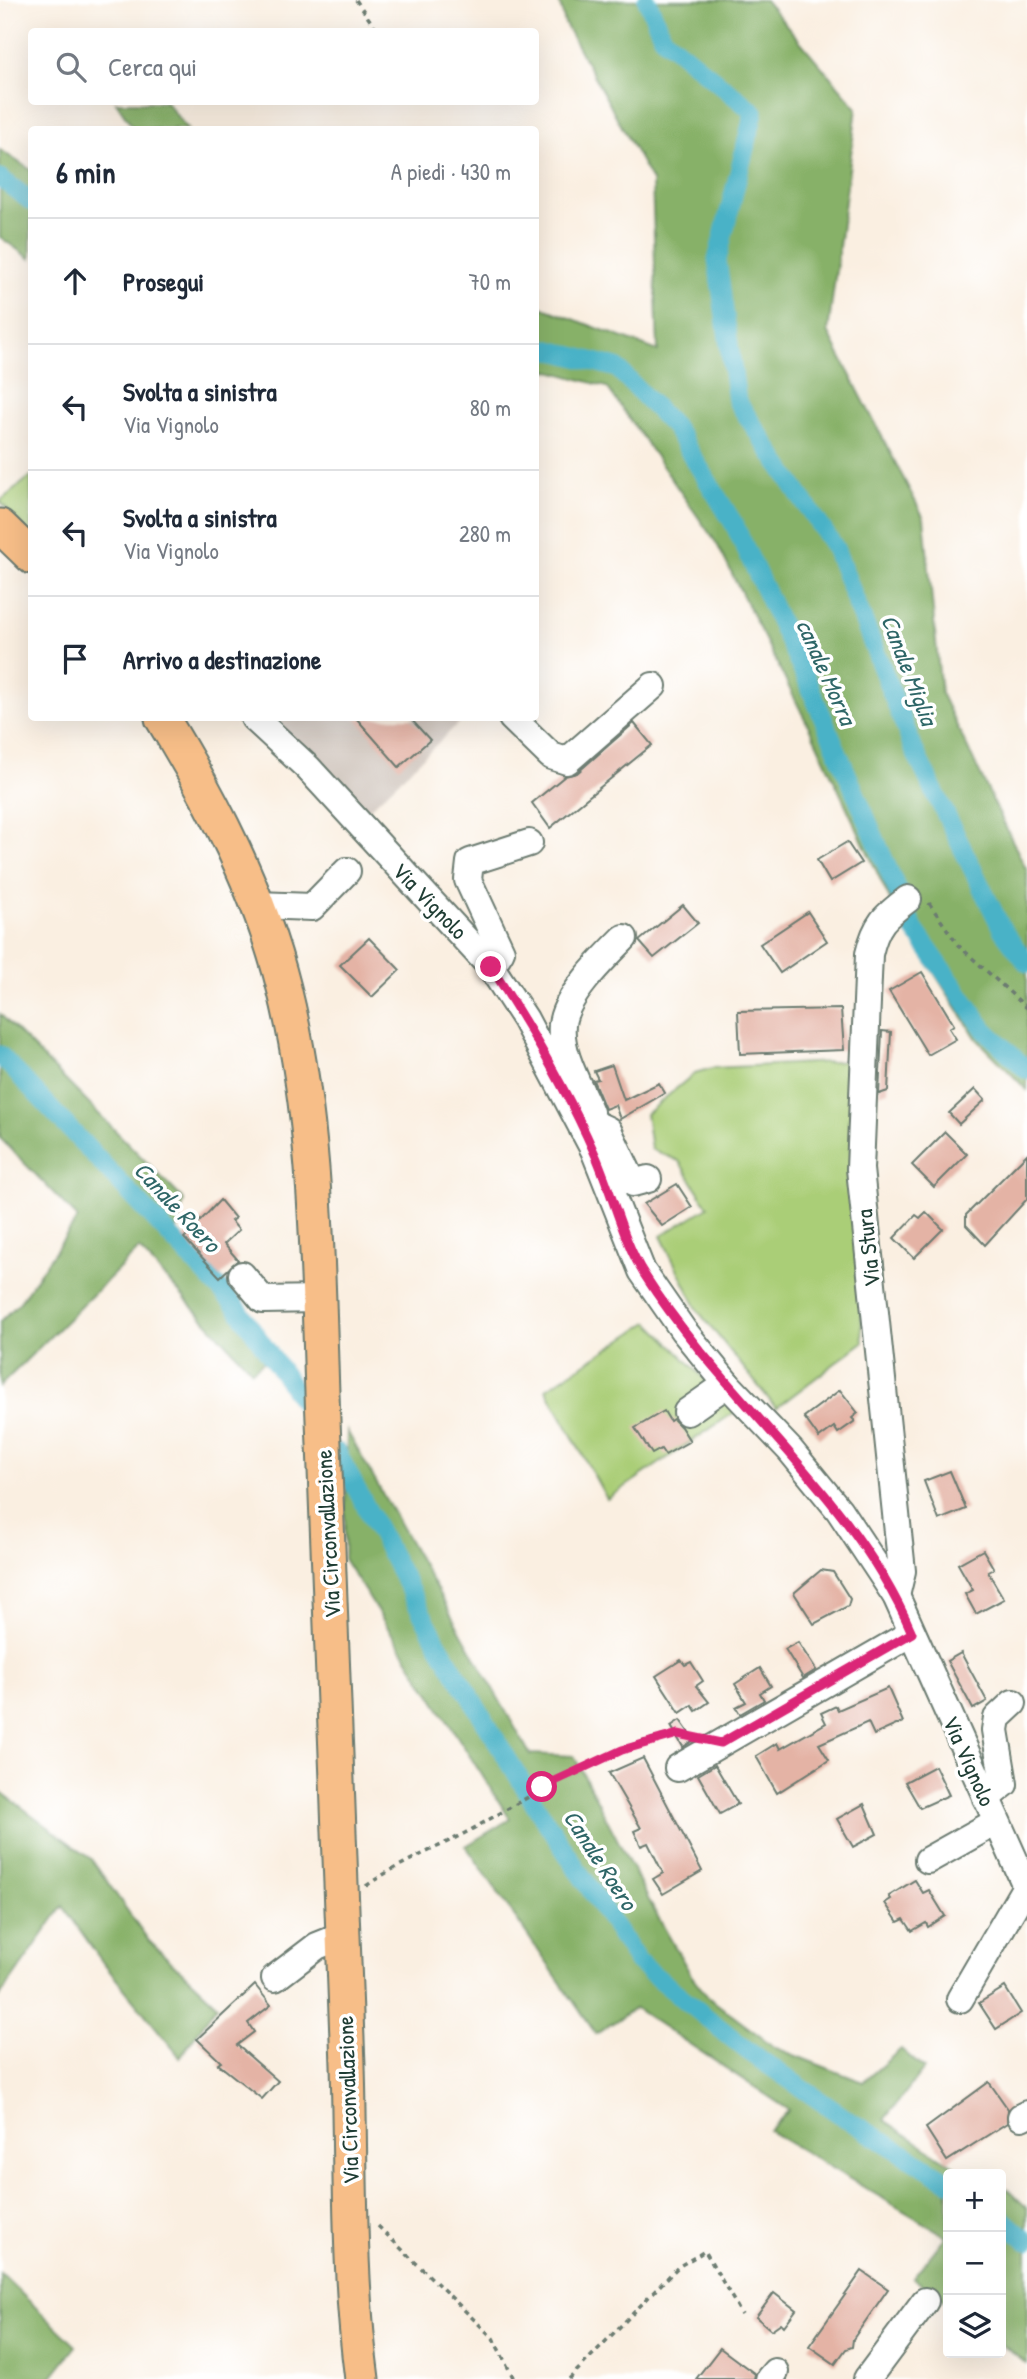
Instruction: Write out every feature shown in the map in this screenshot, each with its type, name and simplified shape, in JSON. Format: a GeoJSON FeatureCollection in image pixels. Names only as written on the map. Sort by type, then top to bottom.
{"type":"FeatureCollection","features":[{"type":"Feature","properties":{"kind":"main road"},"geometry":{"type":"LineString","coordinates":[[0,526],[28,553]]}},
{"type":"Feature","properties":{"kind":"main road","name":"Via Circonvallazione"},"geometry":{"type":"LineString","coordinates":[[164,721],[232,846],[257,905],[284,986],[297,1056],[314,1198],[351,2201],[362,2379]]}},
{"type":"Feature","properties":{"kind":"street"},"geometry":{"type":"LineString","coordinates":[[515,721],[551,756],[567,761],[653,686]]}},
{"type":"Feature","properties":{"kind":"street","name":"Via Vignolo"},"geometry":{"type":"LineString","coordinates":[[257,721],[308,768],[491,967],[589,1127],[642,1271],[682,1330],[727,1384],[790,1450],[839,1510],[896,1596],[1026,1887]]}},
{"type":"Feature","properties":{"kind":"street"},"geometry":{"type":"LineString","coordinates":[[491,967],[501,951],[468,880],[470,862],[529,843]]}},
{"type":"Feature","properties":{"kind":"street"},"geometry":{"type":"LineString","coordinates":[[257,905],[312,907],[346,871]]}},
{"type":"Feature","properties":{"kind":"street","name":"Via Stura"},"geometry":{"type":"LineString","coordinates":[[896,1596],[902,1571],[860,1169],[869,954],[874,931],[902,903]]}},
{"type":"Feature","properties":{"kind":"street"},"geometry":{"type":"LineString","coordinates":[[624,938],[596,966],[567,1008],[562,1024],[565,1050],[589,1127],[608,1130],[633,1183],[648,1179]]}},
{"type":"Feature","properties":{"kind":"street"},"geometry":{"type":"LineString","coordinates":[[242,1275],[263,1300],[318,1299]]}},
{"type":"Feature","properties":{"kind":"street"},"geometry":{"type":"LineString","coordinates":[[687,1412],[727,1384]]}},
{"type":"Feature","properties":{"kind":"street"},"geometry":{"type":"LineString","coordinates":[[678,1768],[912,1633]]}},
{"type":"Feature","properties":{"kind":"street"},"geometry":{"type":"LineString","coordinates":[[986,1798],[1004,1784],[995,1730],[997,1718],[1013,1703]]}},
{"type":"Feature","properties":{"kind":"street"},"geometry":{"type":"LineString","coordinates":[[928,1860],[996,1822]]}},
{"type":"Feature","properties":{"kind":"street"},"geometry":{"type":"LineString","coordinates":[[960,1999],[1026,1887]]}},
{"type":"Feature","properties":{"kind":"street"},"geometry":{"type":"LineString","coordinates":[[275,1978],[317,1946],[342,1936]]}},
{"type":"Feature","properties":{"kind":"street"},"geometry":{"type":"LineString","coordinates":[[867,2379],[925,2301]]}},
{"type":"Feature","properties":{"kind":"path"},"geometry":{"type":"LineString","coordinates":[[356,0],[375,28]]}},
{"type":"Feature","properties":{"kind":"path"},"geometry":{"type":"LineString","coordinates":[[902,903],[926,898],[958,945],[1027,1008]]}},
{"type":"Feature","properties":{"kind":"path"},"geometry":{"type":"LineString","coordinates":[[341,1903],[397,1864],[519,1804],[542,1787],[622,1750],[678,1734],[721,1743]]}},
{"type":"Feature","properties":{"kind":"path"},"geometry":{"type":"LineString","coordinates":[[351,2201],[493,2338],[514,2379]]}},
{"type":"Feature","properties":{"kind":"path"},"geometry":{"type":"LineString","coordinates":[[569,2379],[678,2267],[705,2251],[742,2315]]}},
{"type":"Feature","properties":{"kind":"shaded area"},"geometry":{"type":"Polygon","coordinates":[[[272,721],[461,721],[362,816],[272,721]]]}},
{"type":"Feature","properties":{"kind":"green space"},"geometry":{"type":"Polygon","coordinates":[[[559,0],[765,0],[857,108],[828,332],[924,518],[941,693],[1027,871],[1027,1090],[977,1039],[898,917],[813,735],[717,544],[607,387],[539,368],[539,306],[658,351],[652,181],[565,24],[559,0]]]}},
{"type":"Feature","properties":{"kind":"green space"},"geometry":{"type":"Polygon","coordinates":[[[118,105],[168,105],[185,126],[132,126],[118,105]]]}},
{"type":"Feature","properties":{"kind":"green space"},"geometry":{"type":"Polygon","coordinates":[[[0,150],[28,168],[28,257],[0,237],[0,150]]]}},
{"type":"Feature","properties":{"kind":"green space"},"geometry":{"type":"Polygon","coordinates":[[[28,478],[28,533],[0,501],[28,478]]]}},
{"type":"Feature","properties":{"kind":"green space"},"geometry":{"type":"Polygon","coordinates":[[[0,1014],[184,1200],[176,1234],[224,1288],[240,1300],[276,1351],[252,1371],[139,1249],[0,1386],[0,1322],[19,1303],[78,1218],[0,1138],[0,1014]]]}},
{"type":"Feature","properties":{"kind":"green space"},"geometry":{"type":"Polygon","coordinates":[[[851,1061],[852,1172],[863,1342],[776,1408],[698,1311],[661,1236],[708,1207],[679,1161],[651,1149],[646,1114],[695,1073],[712,1068],[851,1061]]]}},
{"type":"Feature","properties":{"kind":"green space"},"geometry":{"type":"Polygon","coordinates":[[[649,1322],[736,1411],[607,1499],[546,1389],[649,1322]]]}},
{"type":"Feature","properties":{"kind":"green space"},"geometry":{"type":"Polygon","coordinates":[[[347,1431],[530,1754],[574,1756],[654,1910],[691,1975],[708,1997],[776,2048],[863,2082],[901,2049],[924,2069],[884,2120],[958,2169],[943,2169],[943,2234],[769,2131],[789,2110],[635,2008],[596,2034],[466,1846],[510,1819],[344,1559],[347,1431]]]}},
{"type":"Feature","properties":{"kind":"green space"},"geometry":{"type":"Polygon","coordinates":[[[0,1791],[91,1859],[149,1941],[217,2005],[180,2057],[103,1963],[63,1906],[0,1996],[0,1791]]]}},
{"type":"Feature","properties":{"kind":"green space"},"geometry":{"type":"Polygon","coordinates":[[[1006,2189],[1027,2208],[1027,2364],[1006,2348],[1006,2189]]]}},
{"type":"Feature","properties":{"kind":"green space"},"geometry":{"type":"Polygon","coordinates":[[[943,2240],[943,2300],[913,2278],[943,2240]]]}},
{"type":"Feature","properties":{"kind":"green space"},"geometry":{"type":"Polygon","coordinates":[[[0,2273],[76,2346],[50,2379],[0,2379],[0,2273]]]}},
{"type":"Feature","properties":{"kind":"building"},"geometry":{"type":"Polygon","coordinates":[[[359,721],[413,721],[430,740],[399,767],[359,721]]]}},
{"type":"Feature","properties":{"kind":"building"},"geometry":{"type":"Polygon","coordinates":[[[634,723],[652,745],[550,828],[532,803],[565,776],[577,773],[634,723]]]}},
{"type":"Feature","properties":{"kind":"building"},"geometry":{"type":"Polygon","coordinates":[[[847,842],[861,863],[830,882],[817,860],[847,842]]]}},
{"type":"Feature","properties":{"kind":"building"},"geometry":{"type":"Polygon","coordinates":[[[683,905],[698,923],[654,958],[639,941],[683,905]]]}},
{"type":"Feature","properties":{"kind":"building"},"geometry":{"type":"Polygon","coordinates":[[[808,912],[827,941],[780,973],[760,944],[808,912]]]}},
{"type":"Feature","properties":{"kind":"building"},"geometry":{"type":"Polygon","coordinates":[[[369,938],[400,970],[372,997],[340,965],[369,938]]]}},
{"type":"Feature","properties":{"kind":"building"},"geometry":{"type":"Polygon","coordinates":[[[922,972],[954,1025],[949,1028],[956,1039],[928,1055],[889,991],[922,972]]]}},
{"type":"Feature","properties":{"kind":"building"},"geometry":{"type":"Polygon","coordinates":[[[841,1009],[844,1050],[740,1054],[738,1011],[841,1009]]]}},
{"type":"Feature","properties":{"kind":"building"},"geometry":{"type":"Polygon","coordinates":[[[882,1031],[891,1032],[888,1091],[879,1094],[882,1031]]]}},
{"type":"Feature","properties":{"kind":"building"},"geometry":{"type":"Polygon","coordinates":[[[612,1065],[624,1100],[659,1083],[665,1093],[620,1119],[615,1105],[605,1109],[593,1080],[598,1079],[594,1071],[612,1065]]]}},
{"type":"Feature","properties":{"kind":"building"},"geometry":{"type":"Polygon","coordinates":[[[975,1089],[985,1100],[959,1124],[949,1113],[975,1089]]]}},
{"type":"Feature","properties":{"kind":"building"},"geometry":{"type":"Polygon","coordinates":[[[945,1132],[967,1154],[934,1187],[912,1165],[945,1132]]]}},
{"type":"Feature","properties":{"kind":"building"},"geometry":{"type":"Polygon","coordinates":[[[1027,1154],[1027,1199],[985,1245],[966,1225],[966,1215],[1027,1154]]]}},
{"type":"Feature","properties":{"kind":"building"},"geometry":{"type":"Polygon","coordinates":[[[677,1184],[692,1207],[662,1226],[644,1204],[677,1184]]]}},
{"type":"Feature","properties":{"kind":"building"},"geometry":{"type":"Polygon","coordinates":[[[220,1200],[235,1218],[231,1221],[239,1230],[224,1244],[238,1260],[220,1277],[184,1238],[220,1200]]]}},
{"type":"Feature","properties":{"kind":"building"},"geometry":{"type":"Polygon","coordinates":[[[926,1212],[943,1229],[914,1258],[894,1238],[916,1215],[920,1218],[926,1212]]]}},
{"type":"Feature","properties":{"kind":"building"},"geometry":{"type":"Polygon","coordinates":[[[840,1390],[858,1413],[852,1418],[855,1421],[838,1433],[834,1427],[819,1438],[804,1417],[840,1390]]]}},
{"type":"Feature","properties":{"kind":"building"},"geometry":{"type":"Polygon","coordinates":[[[664,1411],[670,1421],[673,1419],[681,1427],[690,1441],[665,1455],[661,1449],[652,1454],[635,1428],[664,1411]]]}},
{"type":"Feature","properties":{"kind":"building"},"geometry":{"type":"Polygon","coordinates":[[[950,1471],[966,1509],[939,1520],[924,1481],[950,1471]]]}},
{"type":"Feature","properties":{"kind":"building"},"geometry":{"type":"Polygon","coordinates":[[[983,1550],[994,1569],[988,1572],[1004,1599],[976,1614],[965,1594],[973,1590],[958,1564],[983,1550]]]}},
{"type":"Feature","properties":{"kind":"building"},"geometry":{"type":"Polygon","coordinates":[[[821,1570],[833,1572],[850,1599],[848,1606],[814,1624],[794,1593],[821,1570]]]}},
{"type":"Feature","properties":{"kind":"building"},"geometry":{"type":"Polygon","coordinates":[[[798,1642],[816,1670],[803,1678],[785,1649],[798,1642]]]}},
{"type":"Feature","properties":{"kind":"building"},"geometry":{"type":"Polygon","coordinates":[[[961,1653],[987,1701],[973,1709],[947,1661],[961,1653]]]}},
{"type":"Feature","properties":{"kind":"building"},"geometry":{"type":"Polygon","coordinates":[[[681,1660],[685,1665],[691,1662],[703,1681],[696,1686],[709,1702],[696,1711],[692,1705],[680,1713],[656,1676],[681,1660]]]}},
{"type":"Feature","properties":{"kind":"building"},"geometry":{"type":"Polygon","coordinates":[[[760,1668],[771,1686],[760,1693],[764,1700],[740,1714],[736,1707],[746,1702],[735,1684],[760,1668]]]}},
{"type":"Feature","properties":{"kind":"building"},"geometry":{"type":"Polygon","coordinates":[[[888,1688],[903,1722],[874,1735],[868,1722],[819,1744],[829,1760],[777,1793],[756,1756],[777,1743],[780,1749],[826,1723],[821,1713],[836,1706],[838,1710],[888,1688]]]}},
{"type":"Feature","properties":{"kind":"building"},"geometry":{"type":"Polygon","coordinates":[[[680,1720],[694,1740],[683,1747],[671,1726],[680,1720]]]}},
{"type":"Feature","properties":{"kind":"building"},"geometry":{"type":"Polygon","coordinates":[[[643,1758],[702,1871],[663,1894],[653,1879],[663,1873],[648,1843],[641,1846],[634,1831],[641,1828],[609,1773],[643,1758]]]}},
{"type":"Feature","properties":{"kind":"building"},"geometry":{"type":"Polygon","coordinates":[[[715,1765],[738,1804],[720,1814],[698,1775],[715,1765]]]}},
{"type":"Feature","properties":{"kind":"building"},"geometry":{"type":"Polygon","coordinates":[[[935,1766],[949,1795],[920,1808],[905,1782],[935,1766]]]}},
{"type":"Feature","properties":{"kind":"building"},"geometry":{"type":"Polygon","coordinates":[[[864,1804],[877,1834],[853,1847],[837,1819],[864,1804]]]}},
{"type":"Feature","properties":{"kind":"building"},"geometry":{"type":"Polygon","coordinates":[[[915,1880],[923,1893],[929,1890],[945,1916],[928,1927],[926,1923],[912,1931],[904,1919],[898,1922],[885,1903],[891,1899],[889,1896],[915,1880]]]}},
{"type":"Feature","properties":{"kind":"building"},"geometry":{"type":"Polygon","coordinates":[[[255,1985],[271,2005],[248,2023],[254,2032],[237,2045],[278,2081],[262,2099],[218,2064],[221,2062],[197,2039],[255,1985]]]}},
{"type":"Feature","properties":{"kind":"building"},"geometry":{"type":"Polygon","coordinates":[[[1005,1987],[1021,2013],[996,2029],[979,2003],[1005,1987]]]}},
{"type":"Feature","properties":{"kind":"building"},"geometry":{"type":"Polygon","coordinates":[[[989,2082],[1008,2109],[1007,2123],[947,2161],[926,2128],[989,2082]]]}},
{"type":"Feature","properties":{"kind":"building"},"geometry":{"type":"Polygon","coordinates":[[[862,2271],[888,2289],[853,2339],[852,2347],[846,2349],[835,2364],[809,2346],[862,2271]]]}},
{"type":"Feature","properties":{"kind":"building"},"geometry":{"type":"Polygon","coordinates":[[[774,2293],[796,2310],[784,2326],[781,2323],[771,2330],[756,2317],[774,2293]]]}},
{"type":"Feature","properties":{"kind":"building"},"geometry":{"type":"Polygon","coordinates":[[[720,2348],[755,2374],[754,2379],[696,2379],[720,2348]]]}},
{"type":"Feature","properties":{"kind":"waterway","name":"Canale Miglia"},"geometry":{"type":"LineString","coordinates":[[647,0],[663,38],[754,112],[717,260],[737,401],[835,548],[914,750],[1003,931],[1027,963]]}},
{"type":"Feature","properties":{"kind":"waterway","name":"canale Morra"},"geometry":{"type":"LineString","coordinates":[[0,178],[28,199]]}},
{"type":"Feature","properties":{"kind":"waterway","name":"canale Morra"},"geometry":{"type":"LineString","coordinates":[[539,347],[617,368],[675,428],[734,524],[805,676],[914,929],[985,1030],[1027,1070]]}},
{"type":"Feature","properties":{"kind":"waterway","name":"Canale Roero"},"geometry":{"type":"LineString","coordinates":[[0,1055],[236,1306],[305,1405]]}},
{"type":"Feature","properties":{"kind":"waterway","name":"Canale Roero"},"geometry":{"type":"LineString","coordinates":[[337,1452],[436,1640],[539,1811],[638,1962],[748,2051],[848,2120],[943,2178]]}},
{"type":"Feature","properties":{"kind":"waterway","name":"Canale Roero"},"geometry":{"type":"LineString","coordinates":[[1006,2222],[1027,2241]]}},
{"type":"Feature","properties":{"kind":"route"},"geometry":{"type":"LineString","coordinates":[[491,967],[525,1019],[594,1150],[642,1271],[682,1330],[727,1384],[790,1450],[839,1510],[896,1596],[912,1633],[721,1743],[678,1734],[622,1750],[542,1787]]}}]}
